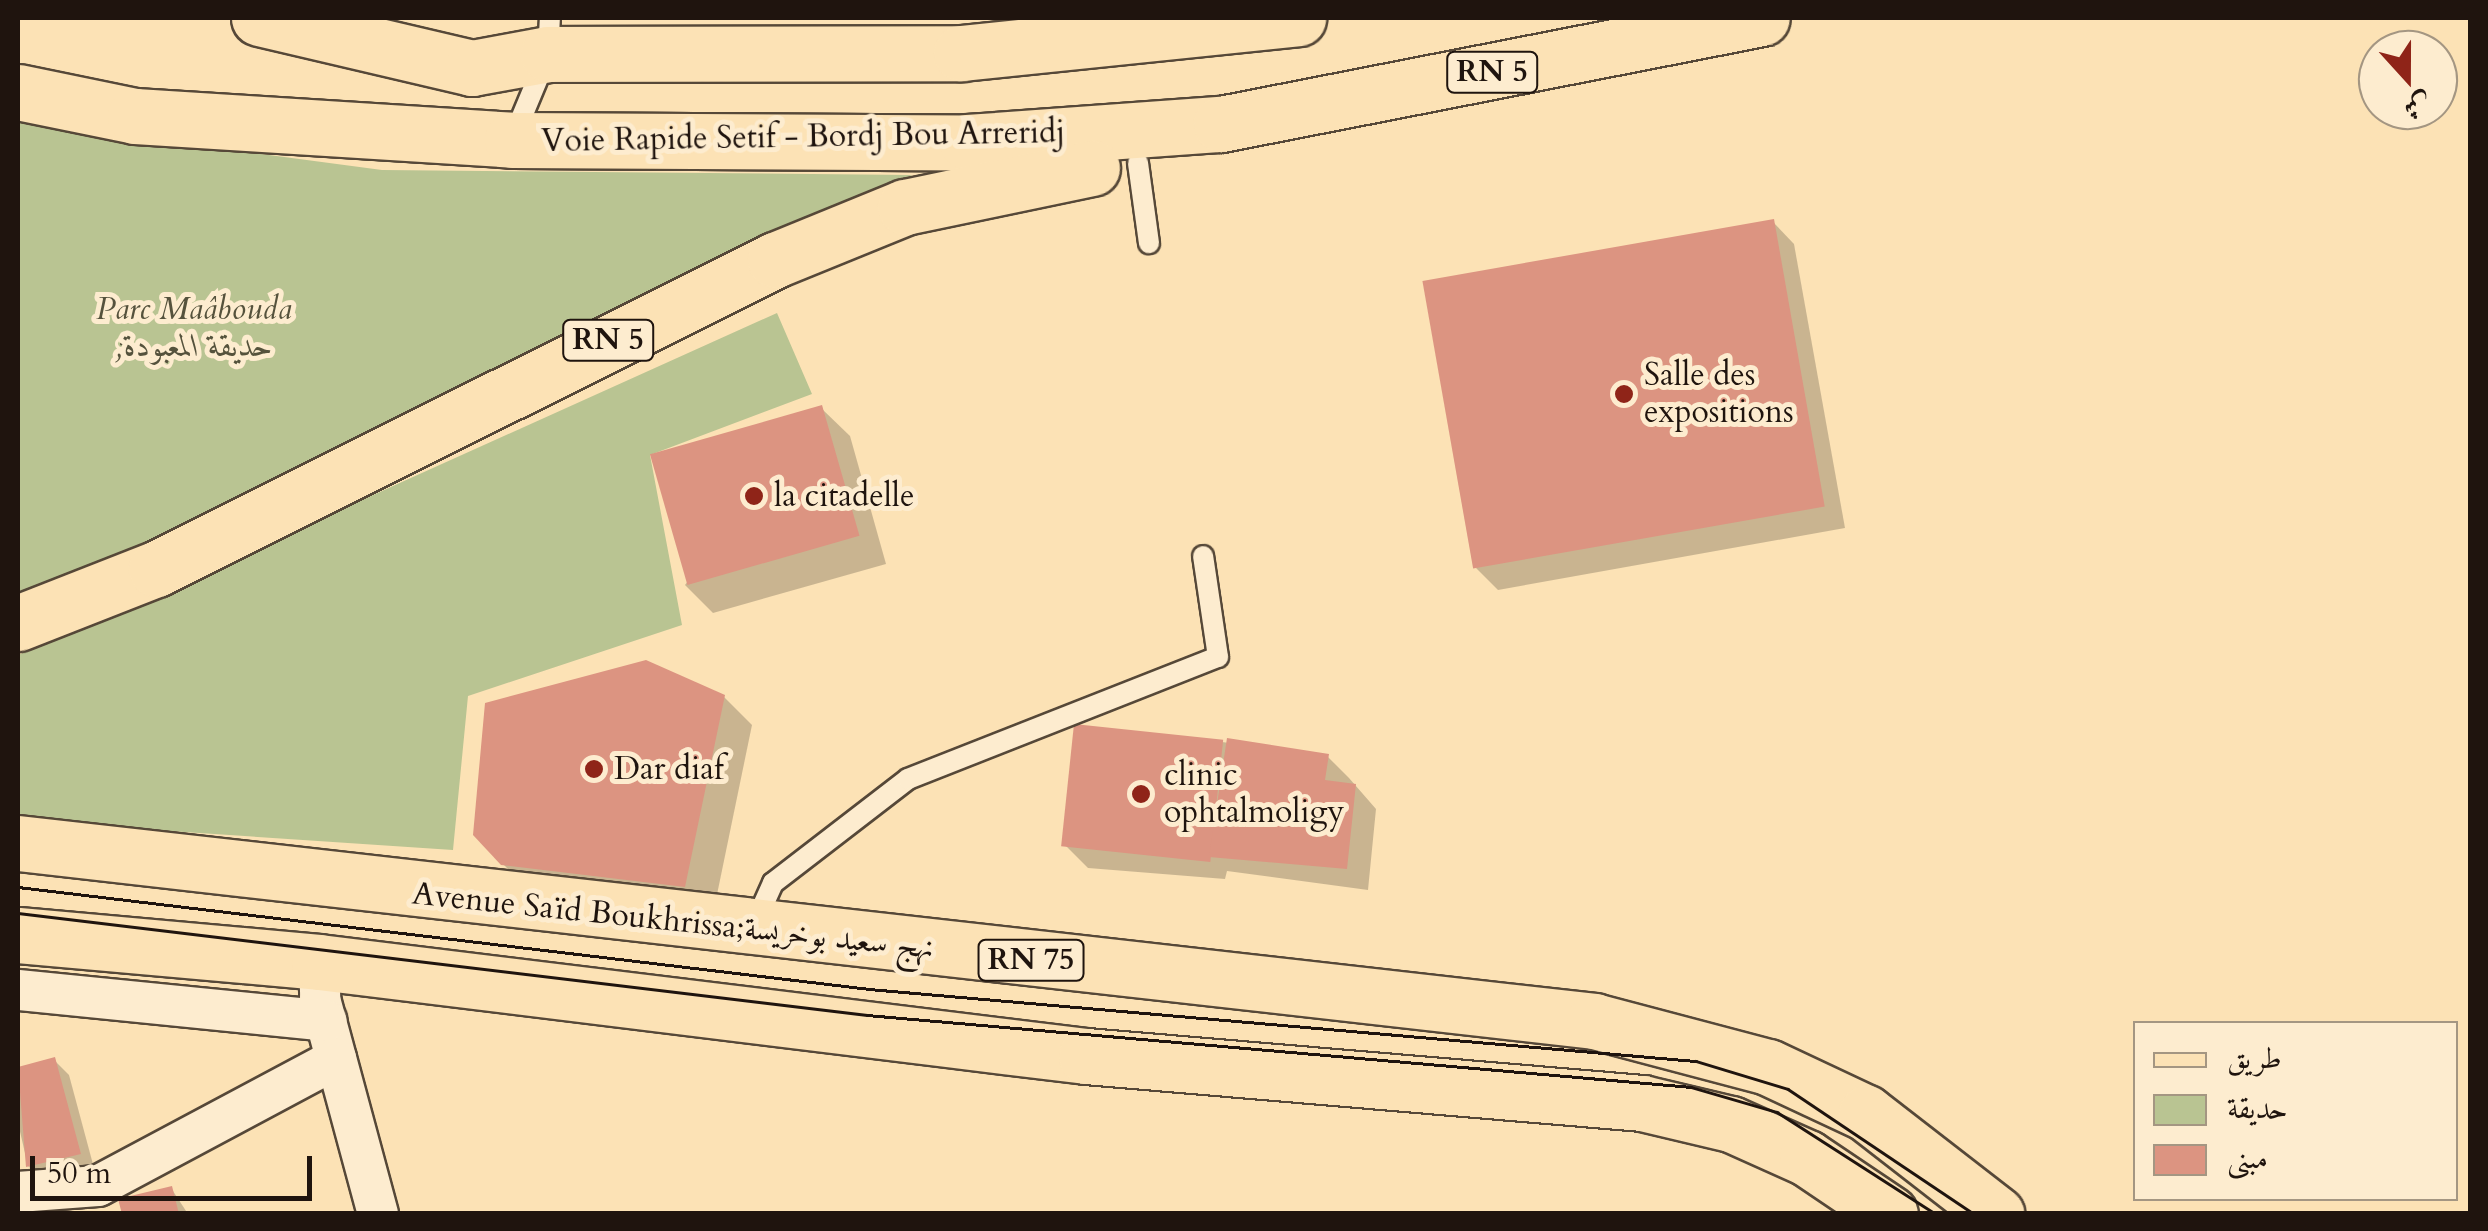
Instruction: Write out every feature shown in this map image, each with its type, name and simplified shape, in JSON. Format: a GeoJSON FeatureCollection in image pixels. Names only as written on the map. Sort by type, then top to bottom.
{"type":"FeatureCollection","features":[{"type":"Feature","properties":{"kind":"main road"},"geometry":{"type":"LineString","coordinates":[[259,18],[472,68],[549,36],[961,53],[1298,18]]}},
{"type":"Feature","properties":{"kind":"main road","name":"Voie Rapide Setif - Bordj Bou Arreridj"},"geometry":{"type":"LineString","coordinates":[[18,92],[135,116],[512,140],[967,142],[1221,124],[1762,18]]}},
{"type":"Feature","properties":{"kind":"main road","name":"RN 5"},"geometry":{"type":"LineString","coordinates":[[18,624],[156,569],[791,253],[905,207],[1018,178],[1138,163],[1221,124]]}},
{"type":"Feature","properties":{"kind":"main road","name":"Avenue Saïd Boukhrissa;نهج سعيد بوخريسة"},"geometry":{"type":"LineString","coordinates":[[18,843],[752,929],[1594,1021],[1768,1066],[1866,1113],[1996,1214]]}},
{"type":"Feature","properties":{"kind":"main road"},"geometry":{"type":"LineString","coordinates":[[18,935],[319,962],[1086,1056],[1642,1103],[1731,1124],[1807,1158],[1890,1214]]}},
{"type":"Feature","properties":{"kind":"street"},"geometry":{"type":"LineString","coordinates":[[319,962],[331,1040],[378,1214]]}},
{"type":"Feature","properties":{"kind":"street"},"geometry":{"type":"LineString","coordinates":[[18,990],[331,1040]]}},
{"type":"Feature","properties":{"kind":"street"},"geometry":{"type":"LineString","coordinates":[[18,1192],[98,1186],[331,1040]]}},
{"type":"Feature","properties":{"kind":"lane"},"geometry":{"type":"LineString","coordinates":[[512,140],[549,36]]}},
{"type":"Feature","properties":{"kind":"lane"},"geometry":{"type":"LineString","coordinates":[[1138,163],[1149,243]]}},
{"type":"Feature","properties":{"kind":"lane"},"geometry":{"type":"LineString","coordinates":[[752,929],[773,884],[908,779],[1218,657],[1203,556]]}},
{"type":"Feature","properties":{"kind":"green space","name":"Parc Maâbouda ;حديقة المعبودة"},"geometry":{"type":"Polygon","coordinates":[[[18,122],[382,170],[912,175],[18,616],[18,122]]]}},
{"type":"Feature","properties":{"kind":"green space"},"geometry":{"type":"Polygon","coordinates":[[[777,313],[812,394],[650,455],[682,625],[468,696],[453,850],[18,821],[18,655],[777,313]]]}},
{"type":"Feature","properties":{"kind":"building","name":"Salle des expositions"},"geometry":{"type":"Polygon","coordinates":[[[1774,219],[1825,507],[1473,569],[1422,281],[1774,219]]]}},
{"type":"Feature","properties":{"kind":"building","name":"la citadelle"},"geometry":{"type":"Polygon","coordinates":[[[822,405],[859,536],[687,585],[650,454],[822,405]]]}},
{"type":"Feature","properties":{"kind":"building","name":"Dar diaf"},"geometry":{"type":"Polygon","coordinates":[[[646,660],[725,695],[685,887],[501,865],[473,835],[485,703],[646,660]]]}},
{"type":"Feature","properties":{"kind":"building","name":"clinic ophtalmoligy"},"geometry":{"type":"Polygon","coordinates":[[[1074,724],[1223,740],[1210,862],[1061,846],[1074,724]]]}},
{"type":"Feature","properties":{"kind":"building"},"geometry":{"type":"Polygon","coordinates":[[[1227,738],[1329,754],[1325,780],[1356,784],[1347,869],[1209,857],[1227,738]]]}},
{"type":"Feature","properties":{"kind":"building"},"geometry":{"type":"Polygon","coordinates":[[[55,1057],[81,1154],[26,1167],[18,1067],[55,1057]]]}},
{"type":"Feature","properties":{"kind":"building"},"geometry":{"type":"Polygon","coordinates":[[[172,1186],[179,1214],[122,1214],[118,1199],[172,1186]]]}},
{"type":"Feature","properties":{"kind":"tram line"},"geometry":{"type":"LineString","coordinates":[[18,887],[869,989],[1696,1061],[1788,1089],[1974,1214]]}},
{"type":"Feature","properties":{"kind":"tram line"},"geometry":{"type":"LineString","coordinates":[[18,913],[867,1015],[1691,1087],[1777,1112],[1936,1214]]}},
{"type":"Feature","properties":{"kind":"place","name":"Salle des expositions"},"geometry":{"type":"Point","coordinates":[1624,394]}},
{"type":"Feature","properties":{"kind":"place","name":"la citadelle"},"geometry":{"type":"Point","coordinates":[754,496]}},
{"type":"Feature","properties":{"kind":"place","name":"Dar diaf"},"geometry":{"type":"Point","coordinates":[594,769]}},
{"type":"Feature","properties":{"kind":"place","name":"clinic ophtalmoligy"},"geometry":{"type":"Point","coordinates":[1141,794]}}]}
